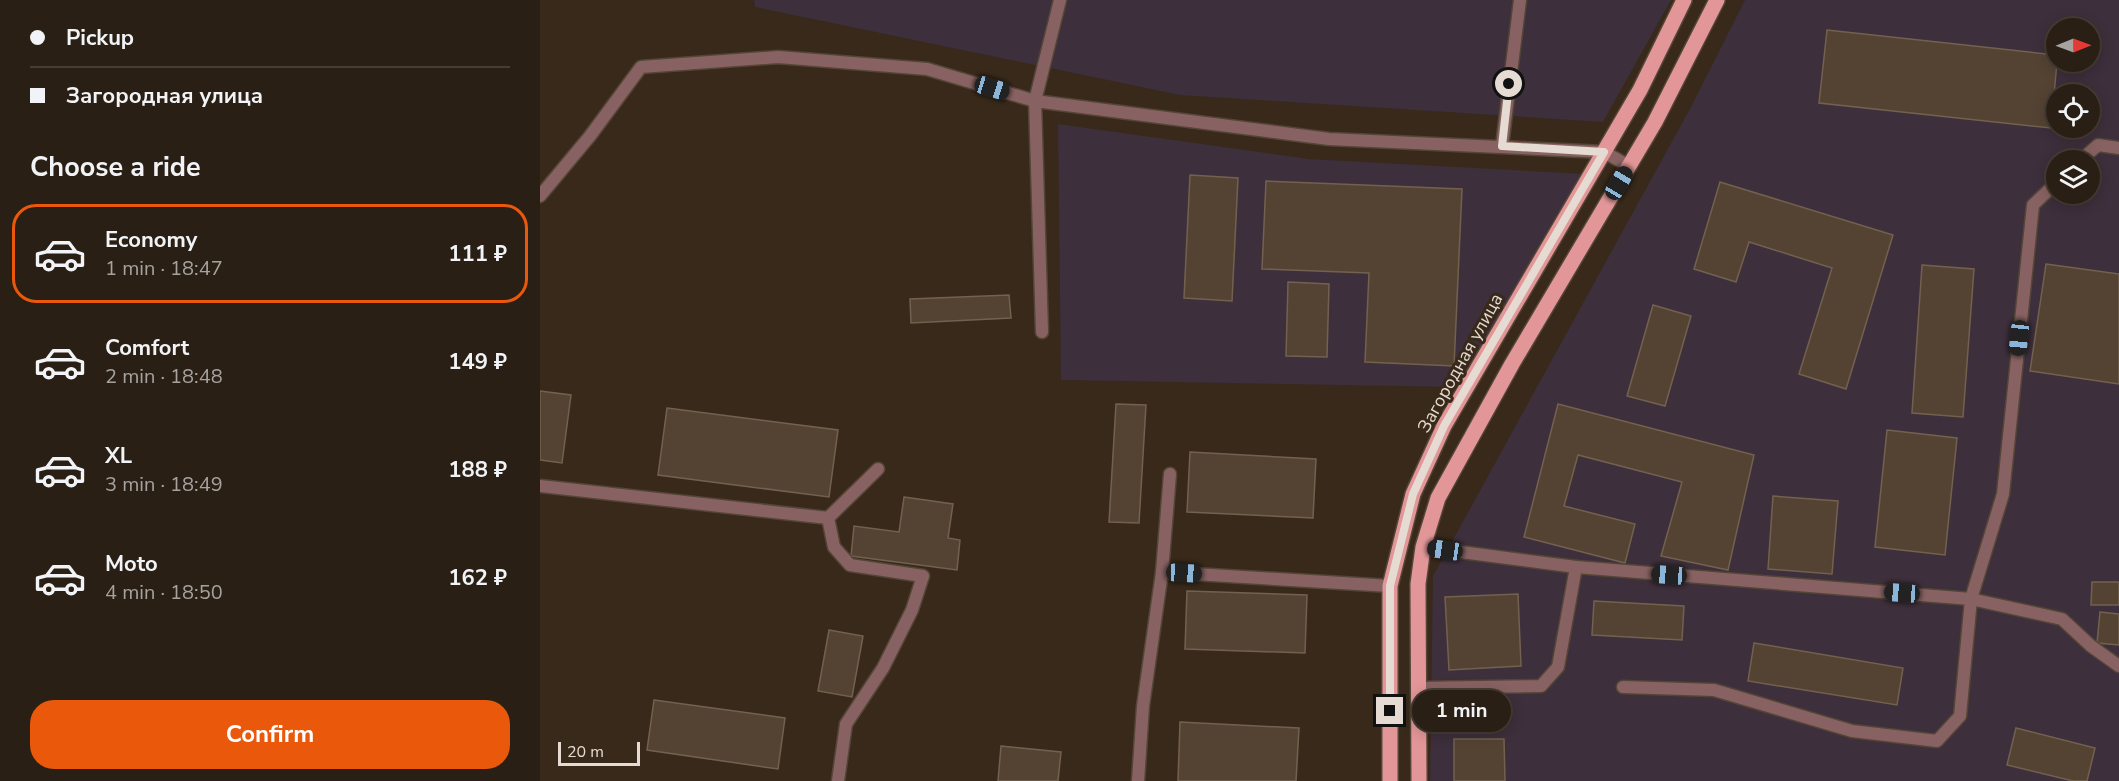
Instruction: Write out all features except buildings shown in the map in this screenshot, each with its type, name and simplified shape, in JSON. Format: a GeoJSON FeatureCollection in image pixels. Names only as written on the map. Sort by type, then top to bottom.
{"type":"FeatureCollection","features":[{"type":"Feature","properties":{"kind":"main road","name":"Загородная улица"},"geometry":{"type":"LineString","coordinates":[[1390,781],[1390,586],[1413,494],[1444,426],[1640,90],[1684,0]]}},
{"type":"Feature","properties":{"kind":"main road"},"geometry":{"type":"LineString","coordinates":[[1419,781],[1418,598],[1423,547],[1438,498],[1465,447],[1655,122],[1717,0]]}},
{"type":"Feature","properties":{"kind":"lane"},"geometry":{"type":"LineString","coordinates":[[1042,332],[1035,101],[1060,0]]}},
{"type":"Feature","properties":{"kind":"lane"},"geometry":{"type":"LineString","coordinates":[[1502,146],[1520,0]]}},
{"type":"Feature","properties":{"kind":"lane"},"geometry":{"type":"LineString","coordinates":[[540,196],[590,136],[641,67],[778,57],[927,69],[1035,101],[1329,139],[1604,152],[1629,166]]}},
{"type":"Feature","properties":{"kind":"lane"},"geometry":{"type":"LineString","coordinates":[[2092,150],[2098,145],[2119,148]]}},
{"type":"Feature","properties":{"kind":"lane"},"geometry":{"type":"LineString","coordinates":[[1623,687],[1714,690],[1852,730],[1937,741],[1960,717],[1971,598],[2003,494],[2033,205],[2046,193]]}},
{"type":"Feature","properties":{"kind":"lane"},"geometry":{"type":"LineString","coordinates":[[828,518],[878,469]]}},
{"type":"Feature","properties":{"kind":"lane"},"geometry":{"type":"LineString","coordinates":[[1138,781],[1143,706],[1162,572],[1170,474]]}},
{"type":"Feature","properties":{"kind":"lane"},"geometry":{"type":"LineString","coordinates":[[540,486],[828,518]]}},
{"type":"Feature","properties":{"kind":"lane"},"geometry":{"type":"LineString","coordinates":[[828,518],[834,547],[850,565],[922,576],[912,610],[883,668],[846,724],[838,781]]}},
{"type":"Feature","properties":{"kind":"lane"},"geometry":{"type":"LineString","coordinates":[[1423,547],[1576,567],[1971,598],[2062,619],[2091,646],[2119,666]]}},
{"type":"Feature","properties":{"kind":"lane"},"geometry":{"type":"LineString","coordinates":[[1418,688],[1541,686],[1558,667],[1576,567]]}},
{"type":"Feature","properties":{"kind":"lane"},"geometry":{"type":"LineString","coordinates":[[1162,572],[1390,586]]}},
{"type":"Feature","properties":{"kind":"shaded area"},"geometry":{"type":"Polygon","coordinates":[[[754,0],[1671,0],[1603,122],[1180,95],[755,7],[754,0]]]}},
{"type":"Feature","properties":{"kind":"shaded area"},"geometry":{"type":"Polygon","coordinates":[[[1745,0],[2119,0],[2119,781],[1430,781],[1433,576],[1692,105],[1745,0]]]}},
{"type":"Feature","properties":{"kind":"shaded area"},"geometry":{"type":"Polygon","coordinates":[[[1058,124],[1309,159],[1585,174],[1458,387],[1061,380],[1058,124]]]}},
{"type":"Feature","properties":{"kind":"route"},"geometry":{"type":"LineString","coordinates":[[1390,711],[1390,586],[1413,494],[1444,426],[1604,152],[1502,146],[1509,84]]}}]}
